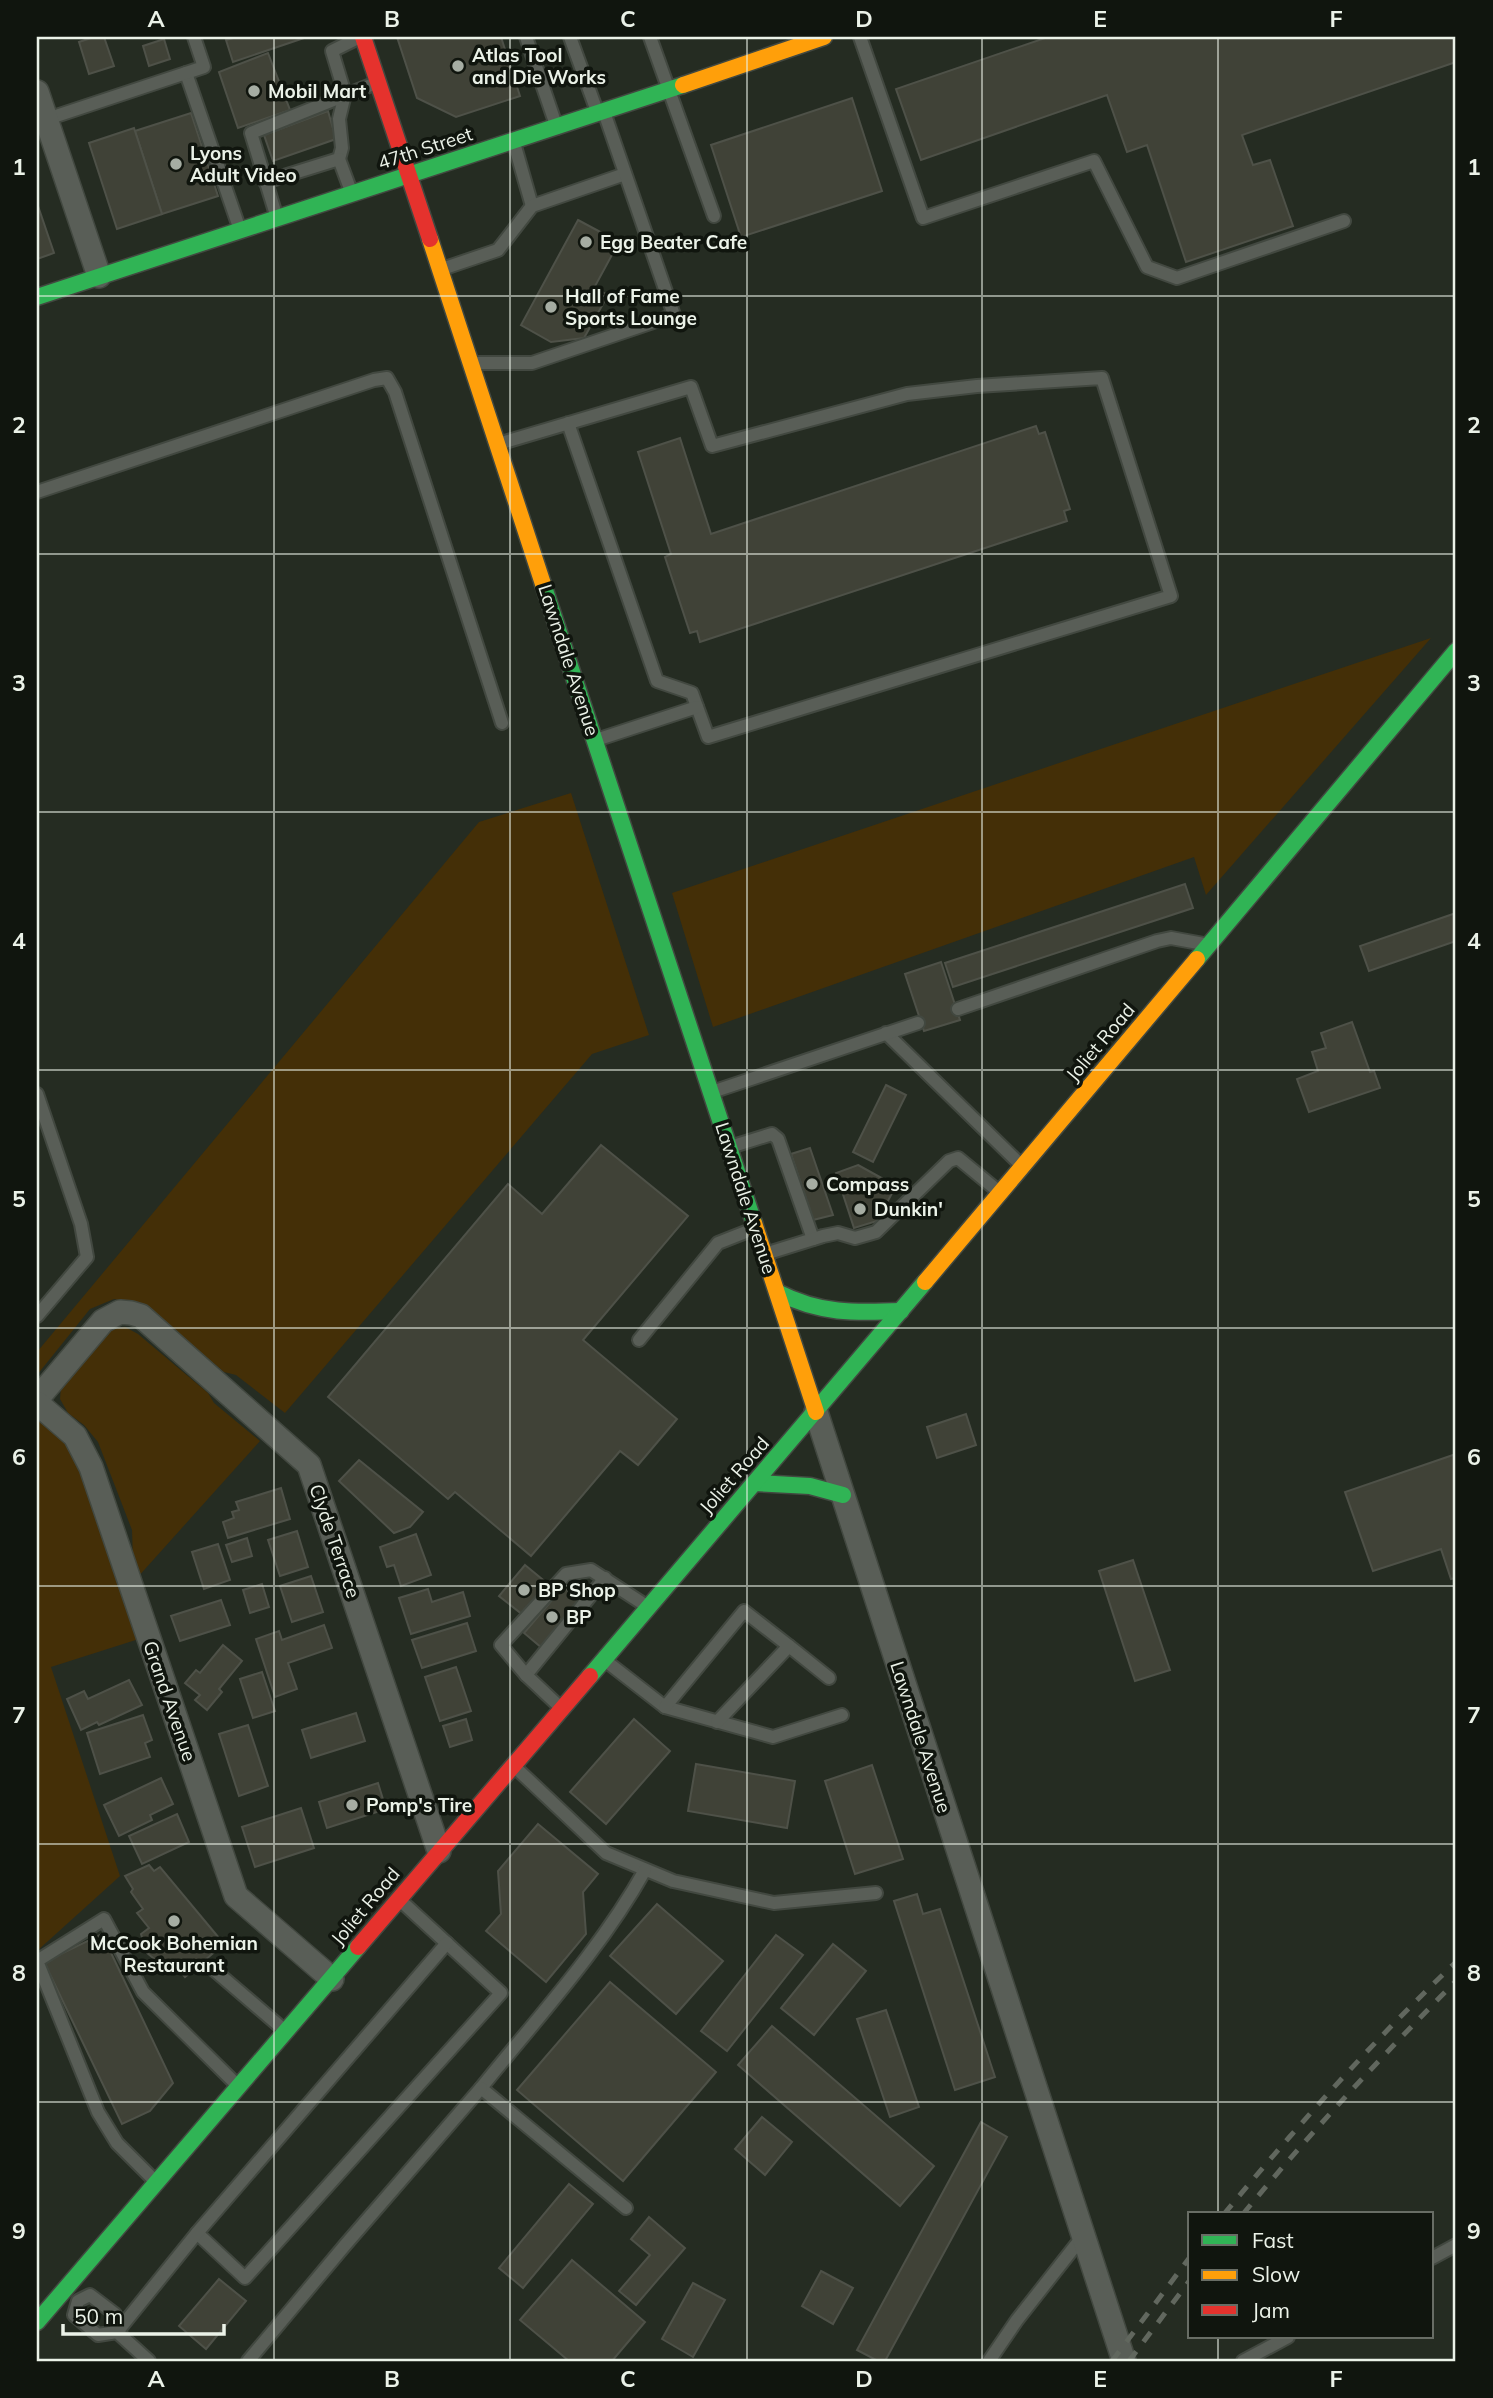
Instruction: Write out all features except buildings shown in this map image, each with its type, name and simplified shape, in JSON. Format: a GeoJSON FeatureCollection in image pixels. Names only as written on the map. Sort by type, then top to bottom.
{"type":"FeatureCollection","features":[{"type":"Feature","properties":{"kind":"main road","name":"Lawndale Avenue"},"geometry":{"type":"LineString","coordinates":[[361,37],[498,444],[816,1412]]}},
{"type":"Feature","properties":{"kind":"main road","name":"47th Street"},"geometry":{"type":"LineString","coordinates":[[37,296],[557,128],[824,37]]}},
{"type":"Feature","properties":{"kind":"main road","name":"Joliet Road"},"geometry":{"type":"LineString","coordinates":[[37,2322],[816,1412],[1456,651]]}},
{"type":"Feature","properties":{"kind":"main road"},"geometry":{"type":"LineString","coordinates":[[777,1292],[790,1300],[838,1314],[901,1311]]}},
{"type":"Feature","properties":{"kind":"main road"},"geometry":{"type":"LineString","coordinates":[[755,1483],[810,1486],[844,1495]]}},
{"type":"Feature","properties":{"kind":"street"},"geometry":{"type":"LineString","coordinates":[[37,92],[41,121],[99,276]]}},
{"type":"Feature","properties":{"kind":"street","name":"Clyde Terrace"},"geometry":{"type":"LineString","coordinates":[[37,1401],[103,1321],[120,1312],[131,1312],[141,1316],[309,1465],[439,1851]]}},
{"type":"Feature","properties":{"kind":"street","name":"Grand Avenue"},"geometry":{"type":"LineString","coordinates":[[37,1401],[75,1436],[91,1467],[236,1896],[332,1979]]}},
{"type":"Feature","properties":{"kind":"street","name":"Lawndale Avenue"},"geometry":{"type":"LineString","coordinates":[[816,1412],[978,1918],[1124,2361]]}},
{"type":"Feature","properties":{"kind":"lane"},"geometry":{"type":"LineString","coordinates":[[41,121],[204,67],[194,37]]}},
{"type":"Feature","properties":{"kind":"lane"},"geometry":{"type":"LineString","coordinates":[[352,194],[339,159],[342,148],[339,119],[345,94],[332,51],[361,37]]}},
{"type":"Feature","properties":{"kind":"lane"},"geometry":{"type":"LineString","coordinates":[[526,37],[557,128]]}},
{"type":"Feature","properties":{"kind":"lane"},"geometry":{"type":"LineString","coordinates":[[471,363],[532,363],[674,315],[625,174],[570,37]]}},
{"type":"Feature","properties":{"kind":"lane"},"geometry":{"type":"LineString","coordinates":[[650,37],[714,216]]}},
{"type":"Feature","properties":{"kind":"lane"},"geometry":{"type":"LineString","coordinates":[[860,37],[923,218],[1094,161],[1147,267],[1177,278],[1344,221]]}},
{"type":"Feature","properties":{"kind":"lane"},"geometry":{"type":"LineString","coordinates":[[186,73],[240,230]]}},
{"type":"Feature","properties":{"kind":"lane"},"geometry":{"type":"LineString","coordinates":[[277,218],[251,134],[378,82]]}},
{"type":"Feature","properties":{"kind":"lane"},"geometry":{"type":"LineString","coordinates":[[514,142],[533,206]]}},
{"type":"Feature","properties":{"kind":"lane"},"geometry":{"type":"LineString","coordinates":[[265,182],[339,159]]}},
{"type":"Feature","properties":{"kind":"lane"},"geometry":{"type":"LineString","coordinates":[[440,270],[499,250],[533,206],[625,174]]}},
{"type":"Feature","properties":{"kind":"lane"},"geometry":{"type":"LineString","coordinates":[[37,492],[374,380],[387,378],[395,392],[502,723]]}},
{"type":"Feature","properties":{"kind":"lane"},"geometry":{"type":"LineString","coordinates":[[498,444],[568,423],[691,387],[712,446],[907,394],[977,386],[1102,378],[1171,596],[708,737],[692,693],[657,681],[568,423]]}},
{"type":"Feature","properties":{"kind":"lane"},"geometry":{"type":"LineString","coordinates":[[595,740],[697,707]]}},
{"type":"Feature","properties":{"kind":"lane"},"geometry":{"type":"LineString","coordinates":[[958,1009],[1157,941],[1171,938],[1209,945]]}},
{"type":"Feature","properties":{"kind":"lane"},"geometry":{"type":"LineString","coordinates":[[711,1092],[918,1023]]}},
{"type":"Feature","properties":{"kind":"lane"},"geometry":{"type":"LineString","coordinates":[[886,1033],[1023,1167]]}},
{"type":"Feature","properties":{"kind":"lane"},"geometry":{"type":"LineString","coordinates":[[37,1094],[81,1224],[87,1256],[37,1316]]}},
{"type":"Feature","properties":{"kind":"lane"},"geometry":{"type":"LineString","coordinates":[[729,1147],[772,1134],[778,1139],[813,1239]]}},
{"type":"Feature","properties":{"kind":"lane"},"geometry":{"type":"LineString","coordinates":[[765,1254],[838,1233],[855,1238],[876,1232],[949,1161],[958,1158],[1000,1193]]}},
{"type":"Feature","properties":{"kind":"lane"},"geometry":{"type":"LineString","coordinates":[[639,1340],[718,1242],[756,1228]]}},
{"type":"Feature","properties":{"kind":"lane"},"geometry":{"type":"LineString","coordinates":[[562,1709],[526,1675],[501,1646],[566,1574],[591,1570],[648,1607]]}},
{"type":"Feature","properties":{"kind":"lane"},"geometry":{"type":"LineString","coordinates":[[526,1675],[605,1578]]}},
{"type":"Feature","properties":{"kind":"lane"},"geometry":{"type":"LineString","coordinates":[[665,1707],[744,1611],[829,1678]]}},
{"type":"Feature","properties":{"kind":"lane"},"geometry":{"type":"LineString","coordinates":[[717,1721],[789,1646]]}},
{"type":"Feature","properties":{"kind":"lane"},"geometry":{"type":"LineString","coordinates":[[604,1660],[665,1707],[774,1737],[842,1715]]}},
{"type":"Feature","properties":{"kind":"lane"},"geometry":{"type":"LineString","coordinates":[[513,1765],[606,1853],[673,1881],[774,1903],[876,1893]]}},
{"type":"Feature","properties":{"kind":"lane"},"geometry":{"type":"LineString","coordinates":[[248,2361],[481,2088],[597,1944],[624,1907],[645,1870]]}},
{"type":"Feature","properties":{"kind":"lane"},"geometry":{"type":"LineString","coordinates":[[197,2233],[245,2278],[501,1993],[398,1899]]}},
{"type":"Feature","properties":{"kind":"lane"},"geometry":{"type":"LineString","coordinates":[[157,2182],[117,2143],[98,2112],[37,1961],[104,1919],[144,1992],[239,2087]]}},
{"type":"Feature","properties":{"kind":"lane"},"geometry":{"type":"LineString","coordinates":[[149,2361],[117,2332],[115,2314],[90,2295],[78,2301],[74,2315],[98,2335],[117,2332],[197,2233],[447,1943]]}},
{"type":"Feature","properties":{"kind":"lane"},"geometry":{"type":"LineString","coordinates":[[213,1969],[286,2032]]}},
{"type":"Feature","properties":{"kind":"lane"},"geometry":{"type":"LineString","coordinates":[[481,2088],[626,2208]]}},
{"type":"Feature","properties":{"kind":"lane"},"geometry":{"type":"LineString","coordinates":[[989,2361],[1017,2320],[1084,2236]]}},
{"type":"Feature","properties":{"kind":"lane"},"geometry":{"type":"LineString","coordinates":[[1434,2257],[1456,2245]]}},
{"type":"Feature","properties":{"kind":"lane"},"geometry":{"type":"LineString","coordinates":[[63,2291],[78,2301]]}},
{"type":"Feature","properties":{"kind":"lane"},"geometry":{"type":"LineString","coordinates":[[1242,2361],[1286,2338]]}},
{"type":"Feature","properties":{"kind":"shaded area"},"geometry":{"type":"Polygon","coordinates":[[[1431,638],[1206,895],[1194,857],[713,1027],[672,893],[1431,638]]]}},
{"type":"Feature","properties":{"kind":"shaded area"},"geometry":{"type":"Polygon","coordinates":[[[571,793],[649,1035],[592,1054],[285,1413],[236,1375],[224,1372],[144,1305],[114,1299],[90,1309],[37,1375],[37,1352],[479,822],[571,793]]]}},
{"type":"Feature","properties":{"kind":"shaded area"},"geometry":{"type":"Polygon","coordinates":[[[125,1327],[138,1334],[208,1393],[214,1403],[260,1441],[137,1578],[132,1530],[98,1442],[84,1425],[68,1413],[60,1399],[61,1387],[111,1330],[125,1327]]]}},
{"type":"Feature","properties":{"kind":"shaded area"},"geometry":{"type":"Polygon","coordinates":[[[37,1411],[70,1436],[142,1638],[51,1667],[120,1876],[37,1951],[37,1411]]]}},
{"type":"Feature","properties":{"kind":"railway"},"geometry":{"type":"LineString","coordinates":[[1226,2212],[1337,2084],[1456,1962]]}},
{"type":"Feature","properties":{"kind":"railway"},"geometry":{"type":"LineString","coordinates":[[1245,2212],[1347,2095],[1456,1981]]}},
{"type":"Feature","properties":{"kind":"railway"},"geometry":{"type":"LineString","coordinates":[[1112,2361],[1188,2260]]}},
{"type":"Feature","properties":{"kind":"railway"},"geometry":{"type":"LineString","coordinates":[[1129,2361],[1188,2283]]}},
{"type":"Feature","properties":{"kind":"traffic: fast"},"geometry":{"type":"LineString","coordinates":[[37,297],[683,85]]}},
{"type":"Feature","properties":{"kind":"traffic: fast"},"geometry":{"type":"LineString","coordinates":[[543,584],[754,1223]]}},
{"type":"Feature","properties":{"kind":"traffic: fast"},"geometry":{"type":"LineString","coordinates":[[1197,959],[1456,651]]}},
{"type":"Feature","properties":{"kind":"traffic: fast"},"geometry":{"type":"LineString","coordinates":[[590,1676],[925,1282]]}},
{"type":"Feature","properties":{"kind":"traffic: fast"},"geometry":{"type":"LineString","coordinates":[[777,1292],[823,1308],[868,1312],[901,1311]]}},
{"type":"Feature","properties":{"kind":"traffic: fast"},"geometry":{"type":"LineString","coordinates":[[755,1483],[810,1486],[843,1495]]}},
{"type":"Feature","properties":{"kind":"traffic: fast"},"geometry":{"type":"LineString","coordinates":[[37,2322],[358,1947]]}},
{"type":"Feature","properties":{"kind":"traffic: slow"},"geometry":{"type":"LineString","coordinates":[[683,85],[824,37]]}},
{"type":"Feature","properties":{"kind":"traffic: slow"},"geometry":{"type":"LineString","coordinates":[[430,239],[543,584]]}},
{"type":"Feature","properties":{"kind":"traffic: slow"},"geometry":{"type":"LineString","coordinates":[[925,1282],[1197,959]]}},
{"type":"Feature","properties":{"kind":"traffic: slow"},"geometry":{"type":"LineString","coordinates":[[754,1223],[816,1412]]}},
{"type":"Feature","properties":{"kind":"traffic: jam"},"geometry":{"type":"LineString","coordinates":[[363,37],[430,239]]}},
{"type":"Feature","properties":{"kind":"traffic: jam"},"geometry":{"type":"LineString","coordinates":[[358,1947],[590,1676]]}},
{"type":"Feature","properties":{"kind":"place","name":"Atlas Tool and Die Works"},"geometry":{"type":"Point","coordinates":[458,66]}},
{"type":"Feature","properties":{"kind":"place","name":"Mobil Mart"},"geometry":{"type":"Point","coordinates":[254,91]}},
{"type":"Feature","properties":{"kind":"place","name":"Lyons Adult Video"},"geometry":{"type":"Point","coordinates":[176,164]}},
{"type":"Feature","properties":{"kind":"place","name":"Egg Beater Cafe"},"geometry":{"type":"Point","coordinates":[586,242]}},
{"type":"Feature","properties":{"kind":"place","name":"Hall of Fame Sports Lounge"},"geometry":{"type":"Point","coordinates":[551,307]}},
{"type":"Feature","properties":{"kind":"place","name":"Compass"},"geometry":{"type":"Point","coordinates":[812,1184]}},
{"type":"Feature","properties":{"kind":"place","name":"Dunkin'"},"geometry":{"type":"Point","coordinates":[860,1209]}},
{"type":"Feature","properties":{"kind":"place","name":"BP Shop"},"geometry":{"type":"Point","coordinates":[524,1590]}},
{"type":"Feature","properties":{"kind":"place","name":"BP"},"geometry":{"type":"Point","coordinates":[552,1617]}},
{"type":"Feature","properties":{"kind":"place","name":"Pomp's Tire"},"geometry":{"type":"Point","coordinates":[352,1805]}},
{"type":"Feature","properties":{"kind":"place","name":"McCook Bohemian Restaurant"},"geometry":{"type":"Point","coordinates":[174,1921]}}]}
